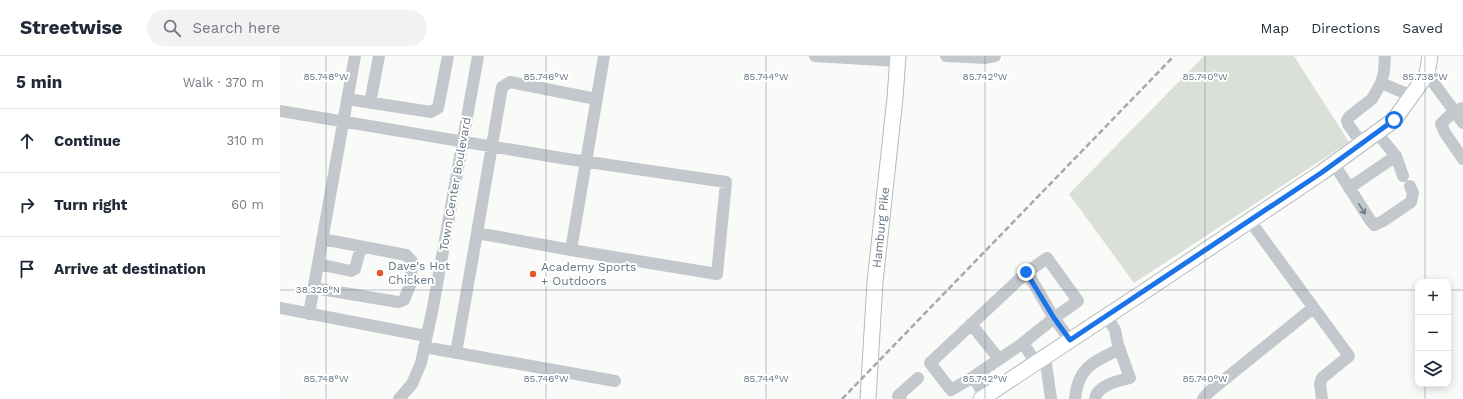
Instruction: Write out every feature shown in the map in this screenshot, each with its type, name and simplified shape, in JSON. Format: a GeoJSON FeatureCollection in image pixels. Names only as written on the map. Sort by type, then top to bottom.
{"type":"FeatureCollection","features":[{"type":"Feature","properties":{"kind":"main road"},"geometry":{"type":"LineString","coordinates":[[983,398],[1250,221],[1334,164],[1394,120],[1427,74],[1430,56]]}},
{"type":"Feature","properties":{"kind":"main road","name":"Hamburg Pike"},"geometry":{"type":"LineString","coordinates":[[868,399],[874,282],[895,98],[897,58]]}},
{"type":"Feature","properties":{"kind":"street"},"geometry":{"type":"LineString","coordinates":[[309,314],[355,56]]}},
{"type":"Feature","properties":{"kind":"street"},"geometry":{"type":"LineString","coordinates":[[370,103],[379,56]]}},
{"type":"Feature","properties":{"kind":"street"},"geometry":{"type":"LineString","coordinates":[[347,99],[431,112],[438,108],[448,56]]}},
{"type":"Feature","properties":{"kind":"street","name":"Town Center Boulevard"},"geometry":{"type":"LineString","coordinates":[[399,399],[412,384],[421,363],[478,56]]}},
{"type":"Feature","properties":{"kind":"street"},"geometry":{"type":"LineString","coordinates":[[571,250],[604,56]]}},
{"type":"Feature","properties":{"kind":"street"},"geometry":{"type":"LineString","coordinates":[[815,56],[897,58]]}},
{"type":"Feature","properties":{"kind":"street"},"geometry":{"type":"LineString","coordinates":[[946,56],[986,58],[995,56]]}},
{"type":"Feature","properties":{"kind":"street"},"geometry":{"type":"LineString","coordinates":[[1362,144],[1348,124],[1347,120],[1372,99],[1381,83],[1384,72],[1384,56]]}},
{"type":"Feature","properties":{"kind":"street"},"geometry":{"type":"LineString","coordinates":[[1427,74],[1458,110],[1463,123]]}},
{"type":"Feature","properties":{"kind":"street"},"geometry":{"type":"LineString","coordinates":[[456,353],[502,87],[510,82],[596,99]]}},
{"type":"Feature","properties":{"kind":"street"},"geometry":{"type":"LineString","coordinates":[[1381,83],[1412,96]]}},
{"type":"Feature","properties":{"kind":"street"},"geometry":{"type":"LineString","coordinates":[[1458,110],[1441,124],[1445,133],[1463,159]]}},
{"type":"Feature","properties":{"kind":"street"},"geometry":{"type":"LineString","coordinates":[[280,112],[585,162],[726,182],[717,274],[477,233]]}},
{"type":"Feature","properties":{"kind":"street"},"geometry":{"type":"LineString","coordinates":[[1377,133],[1396,156],[1403,176]]}},
{"type":"Feature","properties":{"kind":"street"},"geometry":{"type":"LineString","coordinates":[[1349,188],[1396,156]]}},
{"type":"Feature","properties":{"kind":"street"},"geometry":{"type":"LineString","coordinates":[[1334,164],[1374,225],[1383,221],[1411,202],[1412,193],[1410,186]]}},
{"type":"Feature","properties":{"kind":"street"},"geometry":{"type":"LineString","coordinates":[[1250,221],[1349,356],[1322,378],[1320,384],[1322,399]]}},
{"type":"Feature","properties":{"kind":"street"},"geometry":{"type":"LineString","coordinates":[[314,288],[398,302],[404,300],[411,283],[412,261],[406,255],[322,239]]}},
{"type":"Feature","properties":{"kind":"street"},"geometry":{"type":"LineString","coordinates":[[318,264],[351,271],[355,269],[361,247]]}},
{"type":"Feature","properties":{"kind":"street"},"geometry":{"type":"LineString","coordinates":[[1047,258],[1078,302],[1054,318],[1023,343],[951,390],[930,363],[1026,272],[1047,258]]}},
{"type":"Feature","properties":{"kind":"street"},"geometry":{"type":"LineString","coordinates":[[1026,272],[1054,318],[1070,340]]}},
{"type":"Feature","properties":{"kind":"street"},"geometry":{"type":"LineString","coordinates":[[280,308],[425,342],[456,353],[615,381]]}},
{"type":"Feature","properties":{"kind":"street"},"geometry":{"type":"LineString","coordinates":[[1203,399],[1209,392],[1314,308]]}},
{"type":"Feature","properties":{"kind":"street"},"geometry":{"type":"LineString","coordinates":[[1096,399],[1096,396],[1101,390],[1113,382],[1130,378],[1115,330],[1107,316]]}},
{"type":"Feature","properties":{"kind":"street"},"geometry":{"type":"LineString","coordinates":[[972,324],[999,359]]}},
{"type":"Feature","properties":{"kind":"street"},"geometry":{"type":"LineString","coordinates":[[1023,343],[1041,360],[1051,399]]}},
{"type":"Feature","properties":{"kind":"street"},"geometry":{"type":"LineString","coordinates":[[1075,399],[1076,388],[1085,370],[1096,361],[1120,350]]}},
{"type":"Feature","properties":{"kind":"street"},"geometry":{"type":"LineString","coordinates":[[973,377],[983,398]]}},
{"type":"Feature","properties":{"kind":"street"},"geometry":{"type":"LineString","coordinates":[[900,399],[898,396],[918,378]]}},
{"type":"Feature","properties":{"kind":"shaded area"},"geometry":{"type":"Polygon","coordinates":[[[1204,56],[1294,56],[1349,142],[1134,283],[1069,194],[1204,56]]]}},
{"type":"Feature","properties":{"kind":"railway"},"geometry":{"type":"LineString","coordinates":[[842,399],[1174,56]]}},
{"type":"Feature","properties":{"kind":"place","name":"Dave's Hot Chicken"},"geometry":{"type":"Point","coordinates":[380,273]}},
{"type":"Feature","properties":{"kind":"place","name":"Academy Sports + Outdoors"},"geometry":{"type":"Point","coordinates":[533,274]}},
{"type":"Feature","properties":{"kind":"route"},"geometry":{"type":"LineString","coordinates":[[1026,272],[1054,318],[1070,340],[1321,173],[1394,120]]}}]}
